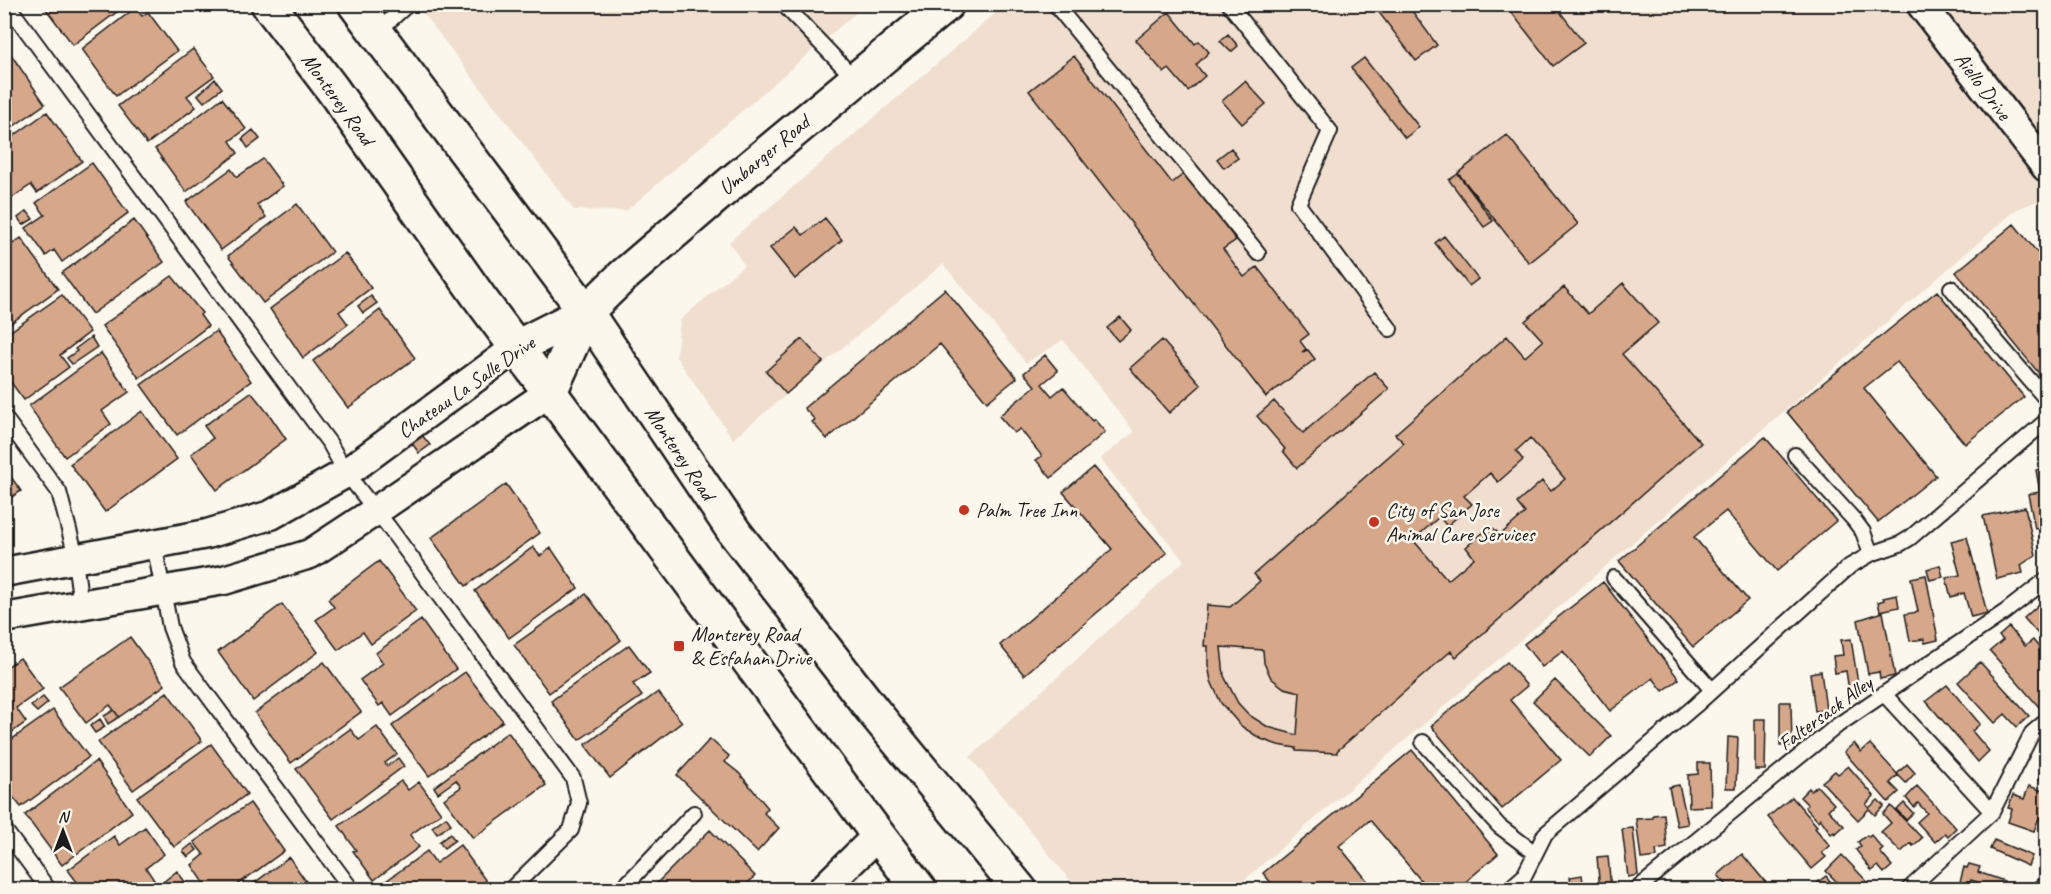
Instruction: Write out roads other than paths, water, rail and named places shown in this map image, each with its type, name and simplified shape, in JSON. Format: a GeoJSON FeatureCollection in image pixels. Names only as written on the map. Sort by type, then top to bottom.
{"type":"FeatureCollection","features":[{"type":"Feature","properties":{"kind":"main road","name":"Monterey Road"},"geometry":{"type":"LineString","coordinates":[[268,4],[333,90],[478,297],[517,346],[920,890]]}},
{"type":"Feature","properties":{"kind":"main road","name":"Monterey Road"},"geometry":{"type":"LineString","coordinates":[[355,4],[586,312],[735,533],[874,712],[1020,890]]}},
{"type":"Feature","properties":{"kind":"main road","name":"Umbarger Road"},"geometry":{"type":"LineString","coordinates":[[586,312],[622,277],[947,4]]}},
{"type":"Feature","properties":{"kind":"main road","name":"Chateau La Salle Drive"},"geometry":{"type":"LineString","coordinates":[[517,346],[586,312]]}},
{"type":"Feature","properties":{"kind":"main road","name":"Chateau La Salle Drive"},"geometry":{"type":"LineString","coordinates":[[550,392],[586,312]]}},
{"type":"Feature","properties":{"kind":"street","name":"Aiello Drive"},"geometry":{"type":"LineString","coordinates":[[1921,4],[2046,167]]}},
{"type":"Feature","properties":{"kind":"street","name":"Chateau La Salle Drive"},"geometry":{"type":"LineString","coordinates":[[4,572],[207,534],[271,515],[346,473],[517,346]]}},
{"type":"Feature","properties":{"kind":"street"},"geometry":{"type":"LineString","coordinates":[[4,618],[224,580],[310,554],[550,392]]}},
{"type":"Feature","properties":{"kind":"street"},"geometry":{"type":"LineString","coordinates":[[822,890],[878,835]]}},
{"type":"Feature","properties":{"kind":"lane"},"geometry":{"type":"LineString","coordinates":[[7,4],[330,444],[346,473],[376,510],[573,778],[579,803],[571,830],[510,890]]}},
{"type":"Feature","properties":{"kind":"lane"},"geometry":{"type":"LineString","coordinates":[[376,32],[408,4]]}},
{"type":"Feature","properties":{"kind":"lane"},"geometry":{"type":"LineString","coordinates":[[783,4],[855,79]]}},
{"type":"Feature","properties":{"kind":"lane"},"geometry":{"type":"LineString","coordinates":[[1055,4],[1258,253]]}},
{"type":"Feature","properties":{"kind":"lane"},"geometry":{"type":"LineString","coordinates":[[1229,4],[1330,131],[1298,204],[1390,329]]}},
{"type":"Feature","properties":{"kind":"lane"},"geometry":{"type":"LineString","coordinates":[[1951,288],[2046,399]]}},
{"type":"Feature","properties":{"kind":"lane"},"geometry":{"type":"LineString","coordinates":[[4,417],[59,492],[73,545],[81,605]]}},
{"type":"Feature","properties":{"kind":"lane"},"geometry":{"type":"LineString","coordinates":[[1508,890],[1524,876],[1545,834],[1712,690],[1850,566],[1871,554],[1910,538],[2046,421]]}},
{"type":"Feature","properties":{"kind":"lane"},"geometry":{"type":"LineString","coordinates":[[1795,454],[1854,520],[1863,532],[1871,554]]}},
{"type":"Feature","properties":{"kind":"lane"},"geometry":{"type":"LineString","coordinates":[[154,544],[170,627],[183,662],[352,890]]}},
{"type":"Feature","properties":{"kind":"lane"},"geometry":{"type":"LineString","coordinates":[[1614,578],[1712,690]]}},
{"type":"Feature","properties":{"kind":"lane","name":"Faltersack Alley"},"geometry":{"type":"LineString","coordinates":[[1636,890],[1838,725],[2005,612],[2046,580]]}},
{"type":"Feature","properties":{"kind":"lane"},"geometry":{"type":"LineString","coordinates":[[1885,695],[1992,812]]}},
{"type":"Feature","properties":{"kind":"lane"},"geometry":{"type":"LineString","coordinates":[[1908,890],[1992,812],[2032,733],[2046,721]]}},
{"type":"Feature","properties":{"kind":"lane"},"geometry":{"type":"LineString","coordinates":[[1423,742],[1499,826],[1535,853]]}},
{"type":"Feature","properties":{"kind":"lane"},"geometry":{"type":"LineString","coordinates":[[621,890],[694,813]]}},
{"type":"Feature","properties":{"kind":"lane"},"geometry":{"type":"LineString","coordinates":[[4,829],[49,890]]}},
{"type":"Feature","properties":{"kind":"lane"},"geometry":{"type":"LineString","coordinates":[[2039,890],[2046,883]]}},
{"type":"Feature","properties":{"kind":"place","name":"Palm Tree Inn"},"geometry":{"type":"Point","coordinates":[964,510]}},
{"type":"Feature","properties":{"kind":"place","name":"City of San Jose Animal Care Services"},"geometry":{"type":"Point","coordinates":[1374,522]}},
{"type":"Feature","properties":{"kind":"place","name":"Monterey Road & Esfahan Drive"},"geometry":{"type":"Point","coordinates":[679,646]}}]}
